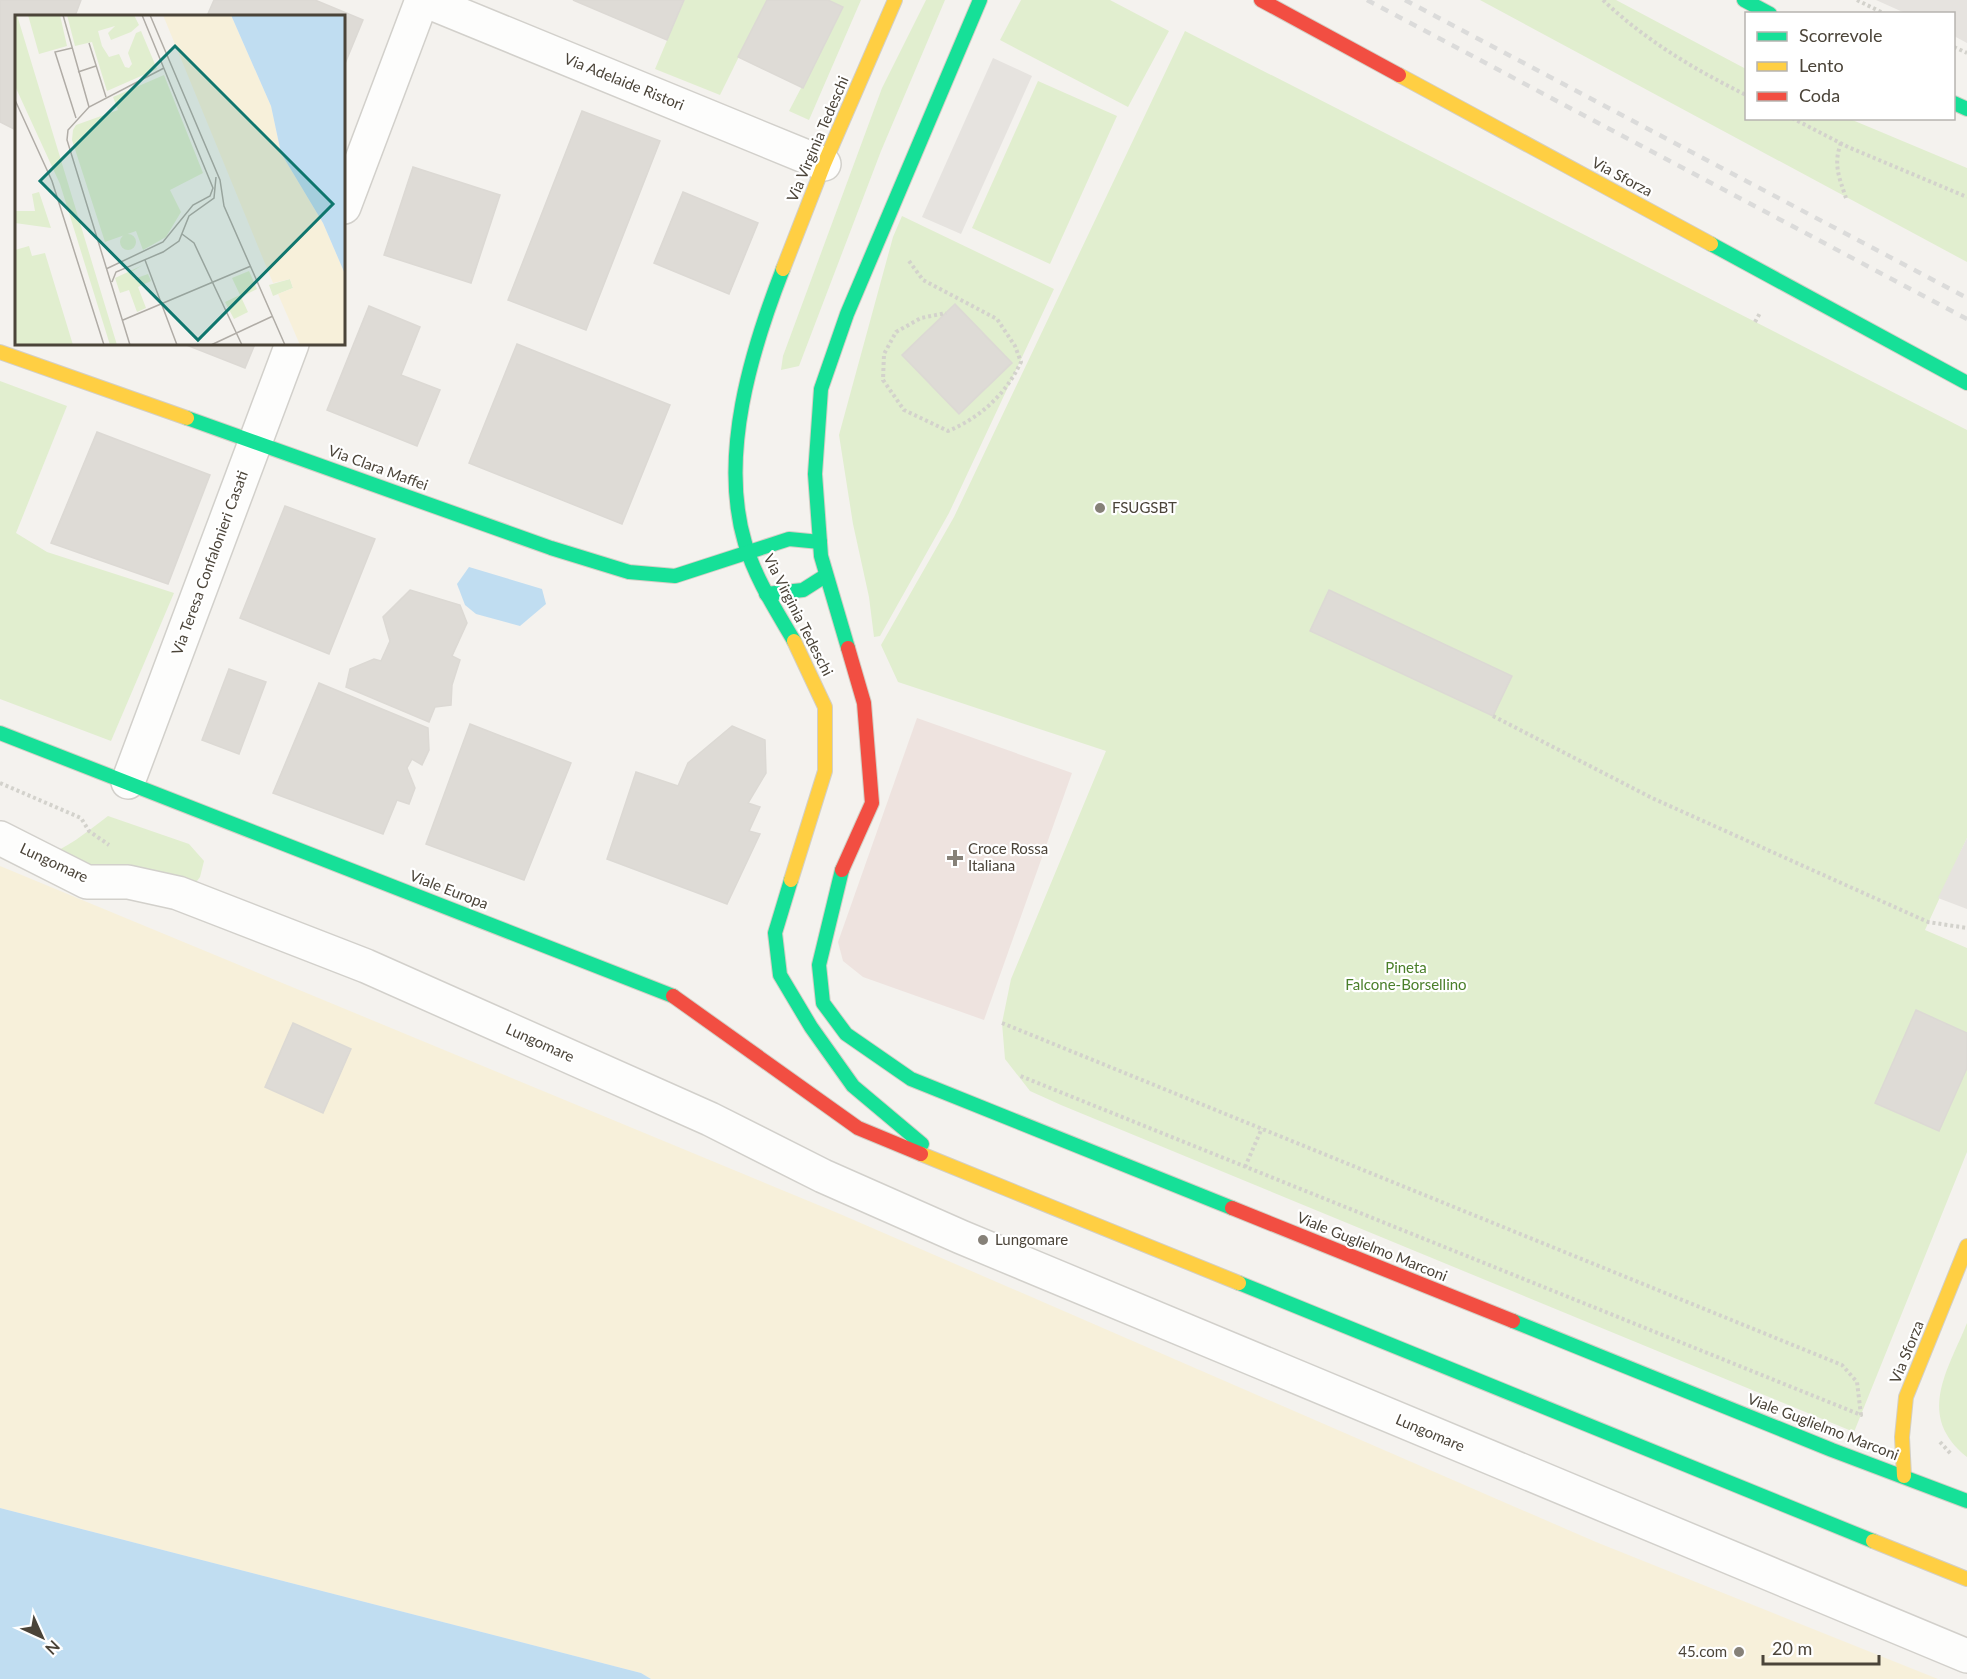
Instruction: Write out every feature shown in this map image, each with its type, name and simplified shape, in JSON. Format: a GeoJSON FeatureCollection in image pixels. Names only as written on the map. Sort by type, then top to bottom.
{"type":"FeatureCollection","features":[{"type":"Feature","properties":{"kind":"street","name":"Via Adelaide Ristori"},"geometry":{"type":"LineString","coordinates":[[423,0],[824,164]]}},
{"type":"Feature","properties":{"kind":"street"},"geometry":{"type":"LineString","coordinates":[[345,204],[423,0]]}},
{"type":"Feature","properties":{"kind":"street","name":"Via Virginia Tedeschi"},"geometry":{"type":"LineString","coordinates":[[895,0],[824,164],[761,325],[735,447],[734,491],[749,553],[766,594],[793,640],[825,707],[825,771],[775,933],[780,975],[811,1027],[854,1086],[947,1164]]}},
{"type":"Feature","properties":{"kind":"street","name":"Via Virginia Tedeschi"},"geometry":{"type":"LineString","coordinates":[[819,965],[842,868],[872,803],[864,703],[825,576],[820,542],[815,474],[821,389],[847,314],[980,0]]}},
{"type":"Feature","properties":{"kind":"street","name":"Via Sforza"},"geometry":{"type":"LineString","coordinates":[[1261,0],[1967,383]]}},
{"type":"Feature","properties":{"kind":"street"},"geometry":{"type":"LineString","coordinates":[[1744,0],[1766,12]]}},
{"type":"Feature","properties":{"kind":"street","name":"Via Teresa Confalonieri Casati"},"geometry":{"type":"LineString","coordinates":[[128,782],[292,345]]}},
{"type":"Feature","properties":{"kind":"street","name":"Via Clara Maffei"},"geometry":{"type":"LineString","coordinates":[[0,352],[551,548],[629,572],[675,576],[789,539],[820,542]]}},
{"type":"Feature","properties":{"kind":"street"},"geometry":{"type":"LineString","coordinates":[[766,594],[803,590],[825,576]]}},
{"type":"Feature","properties":{"kind":"street","name":"Viale Europa"},"geometry":{"type":"LineString","coordinates":[[0,733],[670,994],[858,1128],[947,1164]]}},
{"type":"Feature","properties":{"kind":"street","name":"Lungomare"},"geometry":{"type":"LineString","coordinates":[[0,838],[87,882],[128,882],[178,893],[366,966],[710,1119],[823,1176],[961,1238],[1967,1656]]}},
{"type":"Feature","properties":{"kind":"street","name":"Viale Guglielmo Marconi"},"geometry":{"type":"LineString","coordinates":[[819,965],[823,1003],[846,1034],[911,1079],[1810,1441],[1967,1501]]}},
{"type":"Feature","properties":{"kind":"street"},"geometry":{"type":"LineString","coordinates":[[947,1164],[1967,1579]]}},
{"type":"Feature","properties":{"kind":"street","name":"Via Sforza"},"geometry":{"type":"LineString","coordinates":[[1904,1476],[1902,1437],[1906,1397],[1967,1246]]}},
{"type":"Feature","properties":{"kind":"path"},"geometry":{"type":"LineString","coordinates":[[1603,0],[1625,21],[1684,63],[1745,94]]}},
{"type":"Feature","properties":{"kind":"path"},"geometry":{"type":"LineString","coordinates":[[1857,0],[1881,12]]}},
{"type":"Feature","properties":{"kind":"path"},"geometry":{"type":"LineString","coordinates":[[1796,120],[1841,143],[1967,197]]}},
{"type":"Feature","properties":{"kind":"path"},"geometry":{"type":"LineString","coordinates":[[1841,143],[1836,169],[1846,198]]}},
{"type":"Feature","properties":{"kind":"path"},"geometry":{"type":"LineString","coordinates":[[886,222],[896,244],[923,280],[997,319],[1015,346],[1021,362],[1013,379],[993,401],[969,422],[948,431],[904,410],[883,380],[884,354],[896,332],[921,318],[946,313]]}},
{"type":"Feature","properties":{"kind":"path"},"geometry":{"type":"LineString","coordinates":[[1493,716],[1652,798],[1928,922],[1967,928]]}},
{"type":"Feature","properties":{"kind":"path"},"geometry":{"type":"LineString","coordinates":[[0,783],[81,818],[89,831]]}},
{"type":"Feature","properties":{"kind":"path"},"geometry":{"type":"LineString","coordinates":[[1002,1023],[1842,1365],[1857,1382],[1861,1415],[1018,1075]]}},
{"type":"Feature","properties":{"kind":"path"},"geometry":{"type":"LineString","coordinates":[[1245,1167],[1262,1128]]}},
{"type":"Feature","properties":{"kind":"shaded area"},"geometry":{"type":"Polygon","coordinates":[[[1876,0],[1967,0],[1967,43],[1955,37],[1955,12],[1903,12],[1876,0]]]}},
{"type":"Feature","properties":{"kind":"shaded area"},"geometry":{"type":"Polygon","coordinates":[[[993,58],[1032,76],[961,234],[922,217],[993,58]]]}},
{"type":"Feature","properties":{"kind":"shaded area","name":"Croce Rossa Italiana"},"geometry":{"type":"Polygon","coordinates":[[[917,718],[1072,773],[984,1020],[863,977],[843,961],[838,942],[917,718]]]}},
{"type":"Feature","properties":{"kind":"shaded area"},"geometry":{"type":"Polygon","coordinates":[[[1967,838],[1967,909],[1938,898],[1967,838]]]}},
{"type":"Feature","properties":{"kind":"green space"},"geometry":{"type":"Polygon","coordinates":[[[684,0],[767,0],[720,95],[655,69],[684,0]]]}},
{"type":"Feature","properties":{"kind":"green space"},"geometry":{"type":"Polygon","coordinates":[[[828,0],[861,0],[809,120],[789,111],[843,8],[828,0]]]}},
{"type":"Feature","properties":{"kind":"green space"},"geometry":{"type":"Polygon","coordinates":[[[926,0],[945,0],[881,151],[799,366],[781,370],[783,356],[882,88],[926,0]]]}},
{"type":"Feature","properties":{"kind":"green space"},"geometry":{"type":"Polygon","coordinates":[[[1021,0],[1110,0],[1169,31],[1128,107],[1000,40],[1021,0]]]}},
{"type":"Feature","properties":{"kind":"green space"},"geometry":{"type":"Polygon","coordinates":[[[1480,0],[1616,0],[1745,68],[1745,120],[1852,120],[1967,168],[1967,262],[1480,0]]]}},
{"type":"Feature","properties":{"kind":"green space","name":"Pineta Falcone-Borsellino"},"geometry":{"type":"Polygon","coordinates":[[[1185,31],[1967,430],[1967,838],[1925,930],[1967,948],[1967,1152],[1854,1432],[1061,1105],[1030,1091],[1005,1059],[1002,1023],[1011,979],[1106,751],[898,682],[881,645],[954,517],[1185,31]]]}},
{"type":"Feature","properties":{"kind":"green space"},"geometry":{"type":"Polygon","coordinates":[[[1038,81],[1117,116],[1050,264],[972,228],[1038,81]]]}},
{"type":"Feature","properties":{"kind":"green space"},"geometry":{"type":"Polygon","coordinates":[[[902,216],[1054,289],[949,513],[880,636],[874,637],[869,597],[853,524],[839,435],[893,237],[902,216]]]}},
{"type":"Feature","properties":{"kind":"green space"},"geometry":{"type":"Polygon","coordinates":[[[0,381],[67,406],[16,533],[47,552],[174,593],[111,741],[0,699],[0,381]]]}},
{"type":"Feature","properties":{"kind":"green space"},"geometry":{"type":"Polygon","coordinates":[[[108,816],[189,844],[204,861],[200,877],[194,885],[42,858],[68,845],[108,816]]]}},
{"type":"Feature","properties":{"kind":"green space"},"geometry":{"type":"Polygon","coordinates":[[[1967,1323],[1967,1457],[1952,1441],[1943,1426],[1939,1410],[1940,1393],[1945,1376],[1967,1323]]]}},
{"type":"Feature","properties":{"kind":"sand"},"geometry":{"type":"Polygon","coordinates":[[[0,866],[840,1214],[1596,1542],[1938,1679],[651,1679],[641,1673],[0,1508],[0,866]]]}},
{"type":"Feature","properties":{"kind":"water"},"geometry":{"type":"Polygon","coordinates":[[[469,567],[542,589],[546,604],[520,626],[476,614],[465,605],[457,584],[469,567]]]}},
{"type":"Feature","properties":{"kind":"water"},"geometry":{"type":"Polygon","coordinates":[[[0,1508],[641,1673],[651,1679],[0,1679],[0,1508]]]}},
{"type":"Feature","properties":{"kind":"building"},"geometry":{"type":"Polygon","coordinates":[[[0,0],[81,0],[75,15],[15,15],[15,130],[0,122],[0,0]]]}},
{"type":"Feature","properties":{"kind":"building"},"geometry":{"type":"Polygon","coordinates":[[[214,0],[315,0],[363,20],[345,64],[345,15],[207,15],[214,0]]]}},
{"type":"Feature","properties":{"kind":"building"},"geometry":{"type":"Polygon","coordinates":[[[573,0],[684,0],[667,40],[573,0]]]}},
{"type":"Feature","properties":{"kind":"building"},"geometry":{"type":"Polygon","coordinates":[[[767,0],[828,0],[843,7],[803,88],[738,57],[767,0]]]}},
{"type":"Feature","properties":{"kind":"building"},"geometry":{"type":"Polygon","coordinates":[[[582,111],[660,141],[586,330],[508,300],[582,111]]]}},
{"type":"Feature","properties":{"kind":"building"},"geometry":{"type":"Polygon","coordinates":[[[413,167],[500,195],[471,283],[384,255],[413,167]]]}},
{"type":"Feature","properties":{"kind":"building"},"geometry":{"type":"Polygon","coordinates":[[[683,192],[758,223],[729,294],[654,263],[683,192]]]}},
{"type":"Feature","properties":{"kind":"building"},"geometry":{"type":"Polygon","coordinates":[[[955,304],[1012,363],[959,414],[902,355],[955,304]]]}},
{"type":"Feature","properties":{"kind":"building"},"geometry":{"type":"Polygon","coordinates":[[[369,306],[420,327],[401,375],[440,390],[417,446],[327,410],[369,306]]]}},
{"type":"Feature","properties":{"kind":"building"},"geometry":{"type":"Polygon","coordinates":[[[517,344],[670,405],[622,524],[469,463],[517,344]]]}},
{"type":"Feature","properties":{"kind":"building"},"geometry":{"type":"Polygon","coordinates":[[[187,345],[255,345],[245,368],[187,345]]]}},
{"type":"Feature","properties":{"kind":"building"},"geometry":{"type":"Polygon","coordinates":[[[97,432],[210,475],[168,584],[51,543],[97,432]]]}},
{"type":"Feature","properties":{"kind":"building"},"geometry":{"type":"Polygon","coordinates":[[[285,506],[375,539],[329,654],[240,618],[285,506]]]}},
{"type":"Feature","properties":{"kind":"building"},"geometry":{"type":"Polygon","coordinates":[[[410,590],[460,605],[467,623],[452,656],[460,660],[452,685],[451,705],[435,707],[429,722],[346,687],[350,669],[374,659],[381,661],[390,641],[383,617],[410,590]]]}},
{"type":"Feature","properties":{"kind":"building"},"geometry":{"type":"Polygon","coordinates":[[[1329,590],[1512,676],[1493,716],[1310,631],[1329,590]]]}},
{"type":"Feature","properties":{"kind":"building"},"geometry":{"type":"Polygon","coordinates":[[[229,669],[266,682],[239,754],[202,740],[229,669]]]}},
{"type":"Feature","properties":{"kind":"building"},"geometry":{"type":"Polygon","coordinates":[[[319,683],[428,728],[429,750],[422,765],[412,759],[407,768],[415,788],[409,804],[397,800],[383,834],[273,793],[319,683]]]}},
{"type":"Feature","properties":{"kind":"building"},"geometry":{"type":"Polygon","coordinates":[[[470,724],[571,763],[524,880],[426,844],[470,724]]]}},
{"type":"Feature","properties":{"kind":"building"},"geometry":{"type":"Polygon","coordinates":[[[732,726],[765,740],[766,773],[748,803],[760,807],[749,831],[760,834],[727,904],[607,859],[636,772],[678,786],[688,763],[732,726]]]}},
{"type":"Feature","properties":{"kind":"building"},"geometry":{"type":"Polygon","coordinates":[[[1916,1010],[1967,1033],[1967,1068],[1939,1131],[1875,1103],[1916,1010]]]}},
{"type":"Feature","properties":{"kind":"building"},"geometry":{"type":"Polygon","coordinates":[[[293,1023],[351,1049],[323,1113],[265,1087],[293,1023]]]}},
{"type":"Feature","properties":{"kind":"railway"},"geometry":{"type":"LineString","coordinates":[[1367,0],[1967,319]]}},
{"type":"Feature","properties":{"kind":"railway"},"geometry":{"type":"LineString","coordinates":[[1405,0],[1967,298]]}},
{"type":"Feature","properties":{"kind":"traffic: fast"},"geometry":{"type":"LineString","coordinates":[[848,648],[821,556],[815,474],[821,389],[847,314],[980,0]]}},
{"type":"Feature","properties":{"kind":"traffic: fast"},"geometry":{"type":"LineString","coordinates":[[1744,0],[1766,12]]}},
{"type":"Feature","properties":{"kind":"traffic: fast"},"geometry":{"type":"LineString","coordinates":[[1955,103],[1967,109]]}},
{"type":"Feature","properties":{"kind":"traffic: fast"},"geometry":{"type":"LineString","coordinates":[[1711,244],[1967,383]]}},
{"type":"Feature","properties":{"kind":"traffic: fast"},"geometry":{"type":"LineString","coordinates":[[783,269],[750,369],[742,404],[735,475],[738,510],[749,556],[767,594],[794,641]]}},
{"type":"Feature","properties":{"kind":"traffic: fast"},"geometry":{"type":"LineString","coordinates":[[187,418],[551,548],[629,572],[675,576],[789,539],[820,542]]}},
{"type":"Feature","properties":{"kind":"traffic: fast"},"geometry":{"type":"LineString","coordinates":[[766,594],[803,590],[825,576]]}},
{"type":"Feature","properties":{"kind":"traffic: fast"},"geometry":{"type":"LineString","coordinates":[[0,733],[673,996]]}},
{"type":"Feature","properties":{"kind":"traffic: fast"},"geometry":{"type":"LineString","coordinates":[[842,870],[819,965],[823,1003],[846,1034],[911,1079],[1232,1208]]}},
{"type":"Feature","properties":{"kind":"traffic: fast"},"geometry":{"type":"LineString","coordinates":[[791,880],[775,933],[780,975],[811,1027],[853,1086],[922,1144]]}},
{"type":"Feature","properties":{"kind":"traffic: fast"},"geometry":{"type":"LineString","coordinates":[[1239,1283],[1873,1541]]}},
{"type":"Feature","properties":{"kind":"traffic: fast"},"geometry":{"type":"LineString","coordinates":[[1513,1321],[1832,1450],[1967,1501]]}},
{"type":"Feature","properties":{"kind":"traffic: slow"},"geometry":{"type":"LineString","coordinates":[[783,269],[824,164],[895,0]]}},
{"type":"Feature","properties":{"kind":"traffic: slow"},"geometry":{"type":"LineString","coordinates":[[1399,75],[1711,244]]}},
{"type":"Feature","properties":{"kind":"traffic: slow"},"geometry":{"type":"LineString","coordinates":[[0,352],[187,418]]}},
{"type":"Feature","properties":{"kind":"traffic: slow"},"geometry":{"type":"LineString","coordinates":[[791,880],[825,771],[825,707],[794,641]]}},
{"type":"Feature","properties":{"kind":"traffic: slow"},"geometry":{"type":"LineString","coordinates":[[921,1154],[1239,1283]]}},
{"type":"Feature","properties":{"kind":"traffic: slow"},"geometry":{"type":"LineString","coordinates":[[1904,1476],[1902,1437],[1906,1397],[1967,1246]]}},
{"type":"Feature","properties":{"kind":"traffic: slow"},"geometry":{"type":"LineString","coordinates":[[1873,1541],[1967,1579]]}},
{"type":"Feature","properties":{"kind":"traffic: jam"},"geometry":{"type":"LineString","coordinates":[[1261,0],[1399,75]]}},
{"type":"Feature","properties":{"kind":"traffic: jam"},"geometry":{"type":"LineString","coordinates":[[842,870],[872,803],[864,703],[848,648]]}},
{"type":"Feature","properties":{"kind":"traffic: jam"},"geometry":{"type":"LineString","coordinates":[[673,996],[858,1128],[921,1154]]}},
{"type":"Feature","properties":{"kind":"traffic: jam"},"geometry":{"type":"LineString","coordinates":[[1232,1208],[1513,1321]]}},
{"type":"Feature","properties":{"kind":"place","name":"FSUGSBT"},"geometry":{"type":"Point","coordinates":[1100,508]}},
{"type":"Feature","properties":{"kind":"place","name":"Croce Rossa Italiana"},"geometry":{"type":"Point","coordinates":[955,858]}},
{"type":"Feature","properties":{"kind":"place","name":"Lungomare"},"geometry":{"type":"Point","coordinates":[983,1240]}},
{"type":"Feature","properties":{"kind":"place","name":"45.com"},"geometry":{"type":"Point","coordinates":[1739,1652]}}]}
